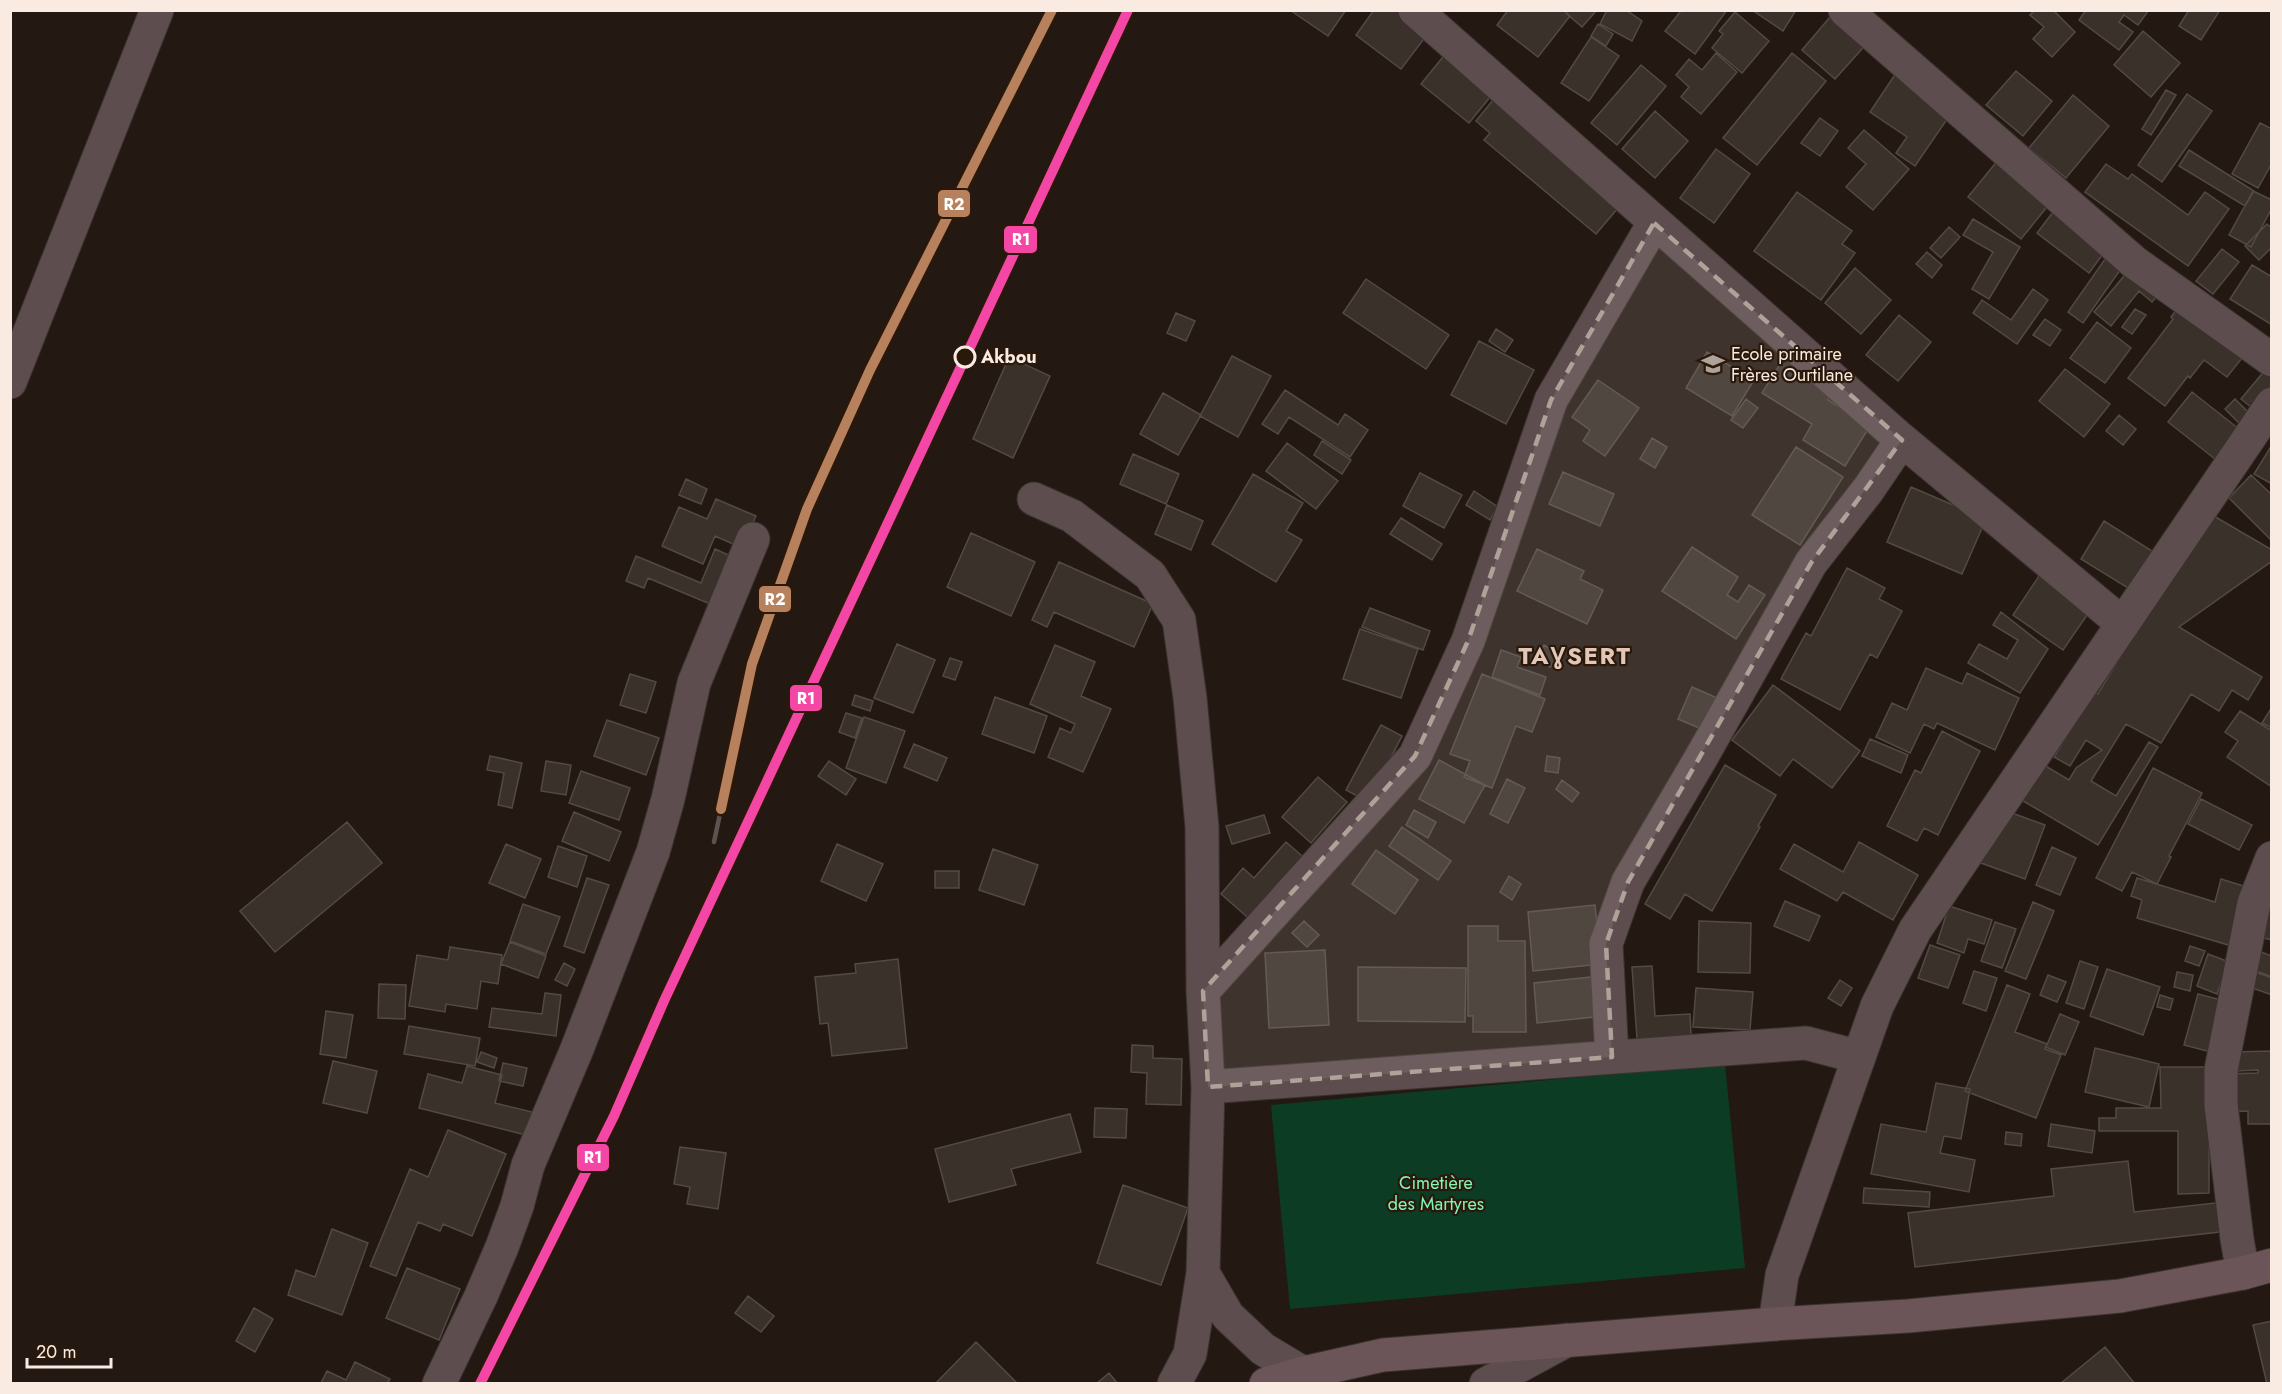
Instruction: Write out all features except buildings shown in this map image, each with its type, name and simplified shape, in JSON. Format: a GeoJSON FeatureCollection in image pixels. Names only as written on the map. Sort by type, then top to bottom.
{"type":"FeatureCollection","features":[{"type":"Feature","properties":{"kind":"main road"},"geometry":{"type":"LineString","coordinates":[[1266,1383],[1303,1372],[1383,1355],[1775,1324],[1908,1316],[2120,1296],[2257,1269]]}},
{"type":"Feature","properties":{"kind":"street"},"geometry":{"type":"LineString","coordinates":[[10,382],[157,10]]}},
{"type":"Feature","properties":{"kind":"street"},"geometry":{"type":"LineString","coordinates":[[1415,10],[1902,440],[2123,624]]}},
{"type":"Feature","properties":{"kind":"street"},"geometry":{"type":"LineString","coordinates":[[1845,10],[2134,262],[2271,360]]}},
{"type":"Feature","properties":{"kind":"street"},"geometry":{"type":"LineString","coordinates":[[1203,991],[1415,756],[1467,642],[1551,400],[1654,223]]}},
{"type":"Feature","properties":{"kind":"street"},"geometry":{"type":"LineString","coordinates":[[1775,1324],[1782,1275],[1877,1005],[1915,930],[2271,404]]}},
{"type":"Feature","properties":{"kind":"street"},"geometry":{"type":"LineString","coordinates":[[1612,1057],[1606,944],[1628,882],[1811,563],[1868,490],[1902,440]]}},
{"type":"Feature","properties":{"kind":"street"},"geometry":{"type":"LineString","coordinates":[[1034,499],[1072,516],[1150,574],[1179,620],[1190,698],[1202,827],[1203,991],[1208,1087],[1203,1273],[1190,1354],[1174,1383]]}},
{"type":"Feature","properties":{"kind":"street"},"geometry":{"type":"LineString","coordinates":[[438,1383],[481,1296],[502,1247],[517,1206],[528,1165],[577,1049],[653,852],[668,799],[694,683],[753,539]]}},
{"type":"Feature","properties":{"kind":"street"},"geometry":{"type":"LineString","coordinates":[[2257,1269],[2237,1239],[2221,1105],[2222,1070],[2254,903],[2271,858]]}},
{"type":"Feature","properties":{"kind":"street"},"geometry":{"type":"LineString","coordinates":[[1208,1087],[1806,1043],[1859,1057]]}},
{"type":"Feature","properties":{"kind":"street"},"geometry":{"type":"LineString","coordinates":[[1203,1273],[1228,1316],[1263,1349],[1303,1372]]}},
{"type":"Feature","properties":{"kind":"street"},"geometry":{"type":"LineString","coordinates":[[1486,1383],[1567,1340]]}},
{"type":"Feature","properties":{"kind":"highlighted area"},"geometry":{"type":"Polygon","coordinates":[[[1654,223],[1902,440],[1811,563],[1628,882],[1606,944],[1612,1057],[1208,1087],[1203,991],[1415,756],[1468,641],[1551,400],[1654,223]]]}},
{"type":"Feature","properties":{"kind":"green space","name":"Cimetière des Martyres"},"geometry":{"type":"Polygon","coordinates":[[[1725,1064],[1745,1268],[1290,1309],[1271,1105],[1725,1064]]]}},
{"type":"Feature","properties":{"kind":"railway"},"geometry":{"type":"LineString","coordinates":[[714,842],[752,664],[807,509],[870,370],[1052,10]]}},
{"type":"Feature","properties":{"kind":"transit line","name":"R2"},"geometry":{"type":"LineString","coordinates":[[721,809],[752,664],[807,509],[870,370],[1052,10]]}},
{"type":"Feature","properties":{"kind":"transit line","name":"R1"},"geometry":{"type":"LineString","coordinates":[[480,1384],[614,1116],[664,1001],[1128,10]]}},
{"type":"Feature","properties":{"kind":"place","name":"Akbou"},"geometry":{"type":"Point","coordinates":[965,357]}},
{"type":"Feature","properties":{"kind":"place","name":"Ecole primaire Frères Ourtilane"},"geometry":{"type":"Point","coordinates":[1713,364]}},
{"type":"Feature","properties":{"kind":"district","name":"TAƔSERT"},"geometry":{"type":"Point","coordinates":[1575,656]}}]}
